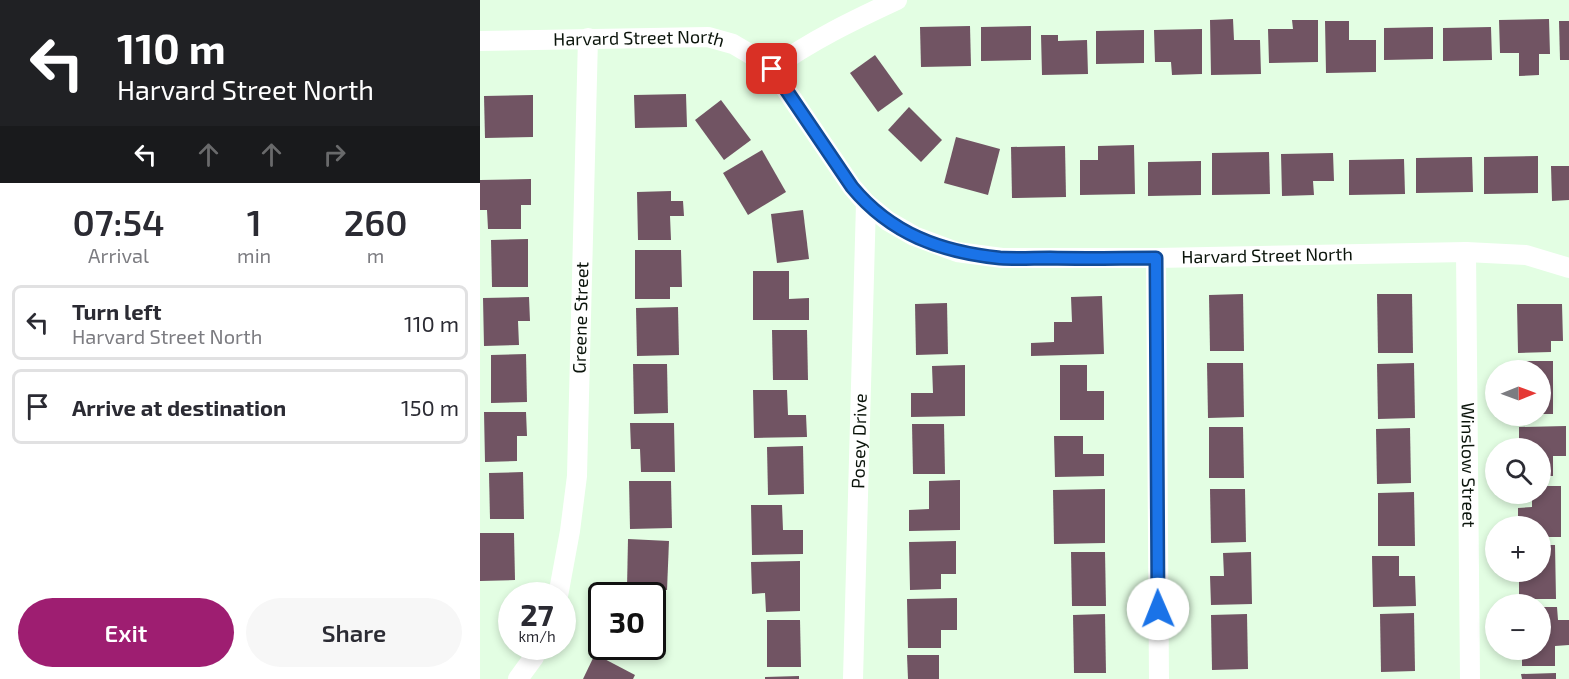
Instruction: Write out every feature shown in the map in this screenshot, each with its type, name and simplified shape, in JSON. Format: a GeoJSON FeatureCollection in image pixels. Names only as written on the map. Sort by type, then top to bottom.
{"type":"FeatureCollection","features":[{"type":"Feature","properties":{"kind":"street"},"geometry":{"type":"LineString","coordinates":[[772,69],[791,55],[897,0]]}},
{"type":"Feature","properties":{"kind":"street","name":"Greene Street"},"geometry":{"type":"LineString","coordinates":[[561,582],[577,476],[588,38]]}},
{"type":"Feature","properties":{"kind":"street","name":"Harvard Street North"},"geometry":{"type":"LineString","coordinates":[[480,41],[708,38],[733,44],[772,69],[852,187],[866,203],[888,221],[914,237],[957,252],[1002,258],[1156,258],[1466,252],[1526,255],[1569,267]]}},
{"type":"Feature","properties":{"kind":"street","name":"Posey Drive"},"geometry":{"type":"LineString","coordinates":[[853,679],[866,203]]}},
{"type":"Feature","properties":{"kind":"street","name":"Winslow Street"},"geometry":{"type":"LineString","coordinates":[[1466,252],[1470,679]]}},
{"type":"Feature","properties":{"kind":"street"},"geometry":{"type":"LineString","coordinates":[[1156,258],[1159,679]]}},
{"type":"Feature","properties":{"kind":"street"},"geometry":{"type":"LineString","coordinates":[[518,679],[532,660]]}},
{"type":"Feature","properties":{"kind":"building"},"geometry":{"type":"Polygon","coordinates":[[[1233,19],[1234,40],[1260,40],[1261,74],[1211,75],[1210,20],[1233,19]]]}},
{"type":"Feature","properties":{"kind":"building"},"geometry":{"type":"Polygon","coordinates":[[[1549,19],[1550,54],[1539,54],[1539,75],[1519,76],[1519,53],[1500,53],[1499,20],[1549,19]]]}},
{"type":"Feature","properties":{"kind":"building"},"geometry":{"type":"Polygon","coordinates":[[[1292,20],[1318,20],[1318,62],[1269,63],[1268,29],[1293,29],[1292,20]]]}},
{"type":"Feature","properties":{"kind":"building"},"geometry":{"type":"Polygon","coordinates":[[[1325,21],[1349,21],[1349,40],[1376,40],[1376,72],[1326,73],[1325,21]]]}},
{"type":"Feature","properties":{"kind":"building"},"geometry":{"type":"Polygon","coordinates":[[[1559,21],[1569,21],[1569,60],[1560,60],[1559,21]]]}},
{"type":"Feature","properties":{"kind":"building"},"geometry":{"type":"Polygon","coordinates":[[[970,26],[971,66],[921,67],[920,27],[970,26]]]}},
{"type":"Feature","properties":{"kind":"building"},"geometry":{"type":"Polygon","coordinates":[[[1031,26],[1031,60],[981,61],[981,27],[1031,26]]]}},
{"type":"Feature","properties":{"kind":"building"},"geometry":{"type":"Polygon","coordinates":[[[1433,27],[1433,59],[1384,60],[1384,28],[1433,27]]]}},
{"type":"Feature","properties":{"kind":"building"},"geometry":{"type":"Polygon","coordinates":[[[1491,27],[1492,60],[1443,61],[1443,28],[1491,27]]]}},
{"type":"Feature","properties":{"kind":"building"},"geometry":{"type":"Polygon","coordinates":[[[1202,29],[1202,74],[1172,75],[1171,62],[1155,62],[1154,30],[1202,29]]]}},
{"type":"Feature","properties":{"kind":"building"},"geometry":{"type":"Polygon","coordinates":[[[1144,30],[1144,63],[1096,64],[1096,31],[1144,30]]]}},
{"type":"Feature","properties":{"kind":"building"},"geometry":{"type":"Polygon","coordinates":[[[1041,35],[1058,35],[1058,41],[1087,40],[1088,74],[1042,75],[1041,35]]]}},
{"type":"Feature","properties":{"kind":"building"},"geometry":{"type":"Polygon","coordinates":[[[875,55],[903,94],[878,112],[850,73],[875,55]]]}},
{"type":"Feature","properties":{"kind":"building"},"geometry":{"type":"Polygon","coordinates":[[[686,94],[687,127],[635,128],[634,95],[686,94]]]}},
{"type":"Feature","properties":{"kind":"building"},"geometry":{"type":"Polygon","coordinates":[[[533,95],[533,137],[485,138],[484,96],[533,95]]]}},
{"type":"Feature","properties":{"kind":"building"},"geometry":{"type":"Polygon","coordinates":[[[721,100],[751,140],[724,160],[695,120],[721,100]]]}},
{"type":"Feature","properties":{"kind":"building"},"geometry":{"type":"Polygon","coordinates":[[[909,107],[942,140],[921,162],[888,130],[909,107]]]}},
{"type":"Feature","properties":{"kind":"building"},"geometry":{"type":"Polygon","coordinates":[[[956,137],[1000,149],[988,195],[944,183],[956,137]]]}},
{"type":"Feature","properties":{"kind":"building"},"geometry":{"type":"Polygon","coordinates":[[[1134,145],[1135,194],[1080,195],[1080,160],[1098,160],[1098,146],[1134,145]]]}},
{"type":"Feature","properties":{"kind":"building"},"geometry":{"type":"Polygon","coordinates":[[[1065,146],[1066,197],[1012,198],[1011,147],[1065,146]]]}},
{"type":"Feature","properties":{"kind":"building"},"geometry":{"type":"Polygon","coordinates":[[[762,150],[786,192],[748,215],[723,173],[762,150]]]}},
{"type":"Feature","properties":{"kind":"building"},"geometry":{"type":"Polygon","coordinates":[[[1269,152],[1270,194],[1212,195],[1212,153],[1269,152]]]}},
{"type":"Feature","properties":{"kind":"building"},"geometry":{"type":"Polygon","coordinates":[[[1333,153],[1334,181],[1313,181],[1314,195],[1282,196],[1281,154],[1333,153]]]}},
{"type":"Feature","properties":{"kind":"building"},"geometry":{"type":"Polygon","coordinates":[[[1538,156],[1538,193],[1484,194],[1484,157],[1538,156]]]}},
{"type":"Feature","properties":{"kind":"building"},"geometry":{"type":"Polygon","coordinates":[[[1472,157],[1473,192],[1416,193],[1416,158],[1472,157]]]}},
{"type":"Feature","properties":{"kind":"building"},"geometry":{"type":"Polygon","coordinates":[[[1404,159],[1405,194],[1349,195],[1349,160],[1404,159]]]}},
{"type":"Feature","properties":{"kind":"building"},"geometry":{"type":"Polygon","coordinates":[[[1201,161],[1201,195],[1148,196],[1148,162],[1201,161]]]}},
{"type":"Feature","properties":{"kind":"building"},"geometry":{"type":"Polygon","coordinates":[[[1551,166],[1569,166],[1569,200],[1552,201],[1551,166]]]}},
{"type":"Feature","properties":{"kind":"building"},"geometry":{"type":"Polygon","coordinates":[[[531,179],[531,205],[521,205],[521,229],[488,229],[487,210],[480,210],[480,180],[531,179]]]}},
{"type":"Feature","properties":{"kind":"building"},"geometry":{"type":"Polygon","coordinates":[[[671,191],[671,201],[683,201],[684,216],[670,216],[671,240],[638,240],[637,192],[671,191]]]}},
{"type":"Feature","properties":{"kind":"building"},"geometry":{"type":"Polygon","coordinates":[[[803,210],[809,259],[777,263],[771,214],[803,210]]]}},
{"type":"Feature","properties":{"kind":"building"},"geometry":{"type":"Polygon","coordinates":[[[528,239],[528,287],[492,287],[491,240],[528,239]]]}},
{"type":"Feature","properties":{"kind":"building"},"geometry":{"type":"Polygon","coordinates":[[[635,250],[681,250],[682,287],[670,287],[670,299],[635,299],[635,250]]]}},
{"type":"Feature","properties":{"kind":"building"},"geometry":{"type":"Polygon","coordinates":[[[753,271],[789,271],[789,299],[809,298],[809,320],[753,320],[753,271]]]}},
{"type":"Feature","properties":{"kind":"building"},"geometry":{"type":"Polygon","coordinates":[[[1243,294],[1244,351],[1210,351],[1209,295],[1243,294]]]}},
{"type":"Feature","properties":{"kind":"building"},"geometry":{"type":"Polygon","coordinates":[[[1377,294],[1412,294],[1413,353],[1378,353],[1377,294]]]}},
{"type":"Feature","properties":{"kind":"building"},"geometry":{"type":"Polygon","coordinates":[[[1102,296],[1104,354],[1031,356],[1031,343],[1054,342],[1054,322],[1072,322],[1071,297],[1102,296]]]}},
{"type":"Feature","properties":{"kind":"building"},"geometry":{"type":"Polygon","coordinates":[[[529,297],[530,321],[518,321],[519,345],[484,346],[483,298],[529,297]]]}},
{"type":"Feature","properties":{"kind":"building"},"geometry":{"type":"Polygon","coordinates":[[[947,303],[948,354],[916,355],[915,304],[947,303]]]}},
{"type":"Feature","properties":{"kind":"building"},"geometry":{"type":"Polygon","coordinates":[[[1517,304],[1562,304],[1563,341],[1551,341],[1551,352],[1518,353],[1517,304]]]}},
{"type":"Feature","properties":{"kind":"building"},"geometry":{"type":"Polygon","coordinates":[[[678,307],[679,355],[637,356],[636,308],[678,307]]]}},
{"type":"Feature","properties":{"kind":"building"},"geometry":{"type":"Polygon","coordinates":[[[772,330],[807,330],[808,380],[773,380],[772,330]]]}},
{"type":"Feature","properties":{"kind":"building"},"geometry":{"type":"Polygon","coordinates":[[[526,354],[527,402],[491,403],[491,355],[526,354]]]}},
{"type":"Feature","properties":{"kind":"building"},"geometry":{"type":"Polygon","coordinates":[[[1551,361],[1553,361],[1553,414],[1551,414],[1551,361]]]}},
{"type":"Feature","properties":{"kind":"building"},"geometry":{"type":"Polygon","coordinates":[[[1207,363],[1243,363],[1244,417],[1208,418],[1207,363]]]}},
{"type":"Feature","properties":{"kind":"building"},"geometry":{"type":"Polygon","coordinates":[[[1414,363],[1415,418],[1378,419],[1377,364],[1414,363]]]}},
{"type":"Feature","properties":{"kind":"building"},"geometry":{"type":"Polygon","coordinates":[[[633,364],[667,364],[668,413],[634,414],[633,364]]]}},
{"type":"Feature","properties":{"kind":"building"},"geometry":{"type":"Polygon","coordinates":[[[965,365],[965,416],[911,417],[911,393],[933,393],[932,366],[965,365]]]}},
{"type":"Feature","properties":{"kind":"building"},"geometry":{"type":"Polygon","coordinates":[[[1060,365],[1087,365],[1087,391],[1104,391],[1104,420],[1060,420],[1060,365]]]}},
{"type":"Feature","properties":{"kind":"building"},"geometry":{"type":"Polygon","coordinates":[[[753,390],[787,390],[788,415],[806,415],[807,437],[754,438],[753,390]]]}},
{"type":"Feature","properties":{"kind":"building"},"geometry":{"type":"Polygon","coordinates":[[[484,412],[526,412],[527,436],[517,436],[517,461],[485,462],[484,412]]]}},
{"type":"Feature","properties":{"kind":"building"},"geometry":{"type":"Polygon","coordinates":[[[630,423],[674,423],[675,472],[641,472],[640,449],[631,449],[630,423]]]}},
{"type":"Feature","properties":{"kind":"building"},"geometry":{"type":"Polygon","coordinates":[[[912,424],[944,424],[945,474],[913,474],[912,424]]]}},
{"type":"Feature","properties":{"kind":"building"},"geometry":{"type":"Polygon","coordinates":[[[1566,426],[1566,456],[1553,456],[1553,476],[1551,476],[1551,438],[1519,438],[1519,427],[1566,426]]]}},
{"type":"Feature","properties":{"kind":"building"},"geometry":{"type":"Polygon","coordinates":[[[1209,427],[1243,427],[1244,478],[1209,478],[1209,427]]]}},
{"type":"Feature","properties":{"kind":"building"},"geometry":{"type":"Polygon","coordinates":[[[1410,428],[1411,483],[1377,484],[1376,429],[1410,428]]]}},
{"type":"Feature","properties":{"kind":"building"},"geometry":{"type":"Polygon","coordinates":[[[1054,436],[1083,436],[1083,454],[1104,454],[1104,476],[1055,477],[1054,436]]]}},
{"type":"Feature","properties":{"kind":"building"},"geometry":{"type":"Polygon","coordinates":[[[803,446],[804,494],[768,495],[767,447],[803,446]]]}},
{"type":"Feature","properties":{"kind":"building"},"geometry":{"type":"Polygon","coordinates":[[[523,472],[524,519],[490,519],[489,473],[523,472]]]}},
{"type":"Feature","properties":{"kind":"building"},"geometry":{"type":"Polygon","coordinates":[[[960,480],[960,530],[909,531],[909,510],[929,509],[929,481],[960,480]]]}},
{"type":"Feature","properties":{"kind":"building"},"geometry":{"type":"Polygon","coordinates":[[[629,481],[671,481],[672,528],[630,529],[629,481]]]}},
{"type":"Feature","properties":{"kind":"building"},"geometry":{"type":"Polygon","coordinates":[[[1551,486],[1561,486],[1561,537],[1551,537],[1551,516],[1518,516],[1518,508],[1532,507],[1532,504],[1551,504],[1551,486]]]}},
{"type":"Feature","properties":{"kind":"building"},"geometry":{"type":"Polygon","coordinates":[[[1105,489],[1105,543],[1054,544],[1053,490],[1105,489]]]}},
{"type":"Feature","properties":{"kind":"building"},"geometry":{"type":"Polygon","coordinates":[[[1210,489],[1245,489],[1246,542],[1211,543],[1210,489]]]}},
{"type":"Feature","properties":{"kind":"building"},"geometry":{"type":"Polygon","coordinates":[[[1414,492],[1415,546],[1378,546],[1378,493],[1414,492]]]}},
{"type":"Feature","properties":{"kind":"building"},"geometry":{"type":"Polygon","coordinates":[[[751,505],[782,505],[783,530],[803,530],[803,554],[752,555],[751,505]]]}},
{"type":"Feature","properties":{"kind":"building"},"geometry":{"type":"Polygon","coordinates":[[[480,533],[514,533],[515,580],[480,581],[480,533]]]}},
{"type":"Feature","properties":{"kind":"building"},"geometry":{"type":"Polygon","coordinates":[[[628,539],[669,541],[667,590],[666,582],[627,582],[628,539]]]}},
{"type":"Feature","properties":{"kind":"building"},"geometry":{"type":"Polygon","coordinates":[[[956,541],[956,574],[941,574],[941,589],[910,590],[909,542],[956,541]]]}},
{"type":"Feature","properties":{"kind":"building"},"geometry":{"type":"Polygon","coordinates":[[[1551,545],[1555,545],[1556,599],[1551,599],[1551,594],[1519,594],[1519,582],[1551,582],[1551,545]]]}},
{"type":"Feature","properties":{"kind":"building"},"geometry":{"type":"Polygon","coordinates":[[[1071,552],[1105,552],[1106,606],[1072,606],[1071,552]]]}},
{"type":"Feature","properties":{"kind":"building"},"geometry":{"type":"Polygon","coordinates":[[[1251,552],[1252,604],[1211,605],[1210,576],[1224,576],[1223,553],[1251,552]]]}},
{"type":"Feature","properties":{"kind":"building"},"geometry":{"type":"Polygon","coordinates":[[[1372,556],[1399,556],[1399,576],[1415,576],[1416,606],[1373,607],[1372,556]]]}},
{"type":"Feature","properties":{"kind":"building"},"geometry":{"type":"Polygon","coordinates":[[[800,561],[800,611],[766,612],[765,593],[752,594],[751,562],[800,561]]]}},
{"type":"Feature","properties":{"kind":"building"},"geometry":{"type":"Polygon","coordinates":[[[957,598],[957,630],[941,630],[941,648],[908,648],[907,599],[957,598]]]}},
{"type":"Feature","properties":{"kind":"building"},"geometry":{"type":"Polygon","coordinates":[[[1551,607],[1557,607],[1558,620],[1569,620],[1569,645],[1555,646],[1555,666],[1522,666],[1522,660],[1551,660],[1551,607]]]}},
{"type":"Feature","properties":{"kind":"building"},"geometry":{"type":"Polygon","coordinates":[[[1414,613],[1415,671],[1381,672],[1380,614],[1414,613]]]}},
{"type":"Feature","properties":{"kind":"building"},"geometry":{"type":"Polygon","coordinates":[[[1105,614],[1106,673],[1074,673],[1073,615],[1105,614]]]}},
{"type":"Feature","properties":{"kind":"building"},"geometry":{"type":"Polygon","coordinates":[[[1247,614],[1248,669],[1212,670],[1211,615],[1247,614]]]}},
{"type":"Feature","properties":{"kind":"building"},"geometry":{"type":"Polygon","coordinates":[[[767,620],[800,620],[801,667],[767,667],[767,620]]]}},
{"type":"Feature","properties":{"kind":"building"},"geometry":{"type":"Polygon","coordinates":[[[907,655],[939,655],[939,679],[908,679],[907,655]]]}},
{"type":"Feature","properties":{"kind":"building"},"geometry":{"type":"Polygon","coordinates":[[[592,660],[606,660],[635,675],[633,679],[583,679],[592,660]]]}},
{"type":"Feature","properties":{"kind":"building"},"geometry":{"type":"Polygon","coordinates":[[[1556,673],[1556,679],[1522,679],[1521,674],[1556,673]]]}},
{"type":"Feature","properties":{"kind":"building"},"geometry":{"type":"Polygon","coordinates":[[[799,676],[799,679],[765,679],[765,677],[799,676]]]}},
{"type":"Feature","properties":{"kind":"route"},"geometry":{"type":"LineString","coordinates":[[772,69],[852,187],[866,203],[888,221],[914,237],[957,252],[1002,258],[1156,258],[1158,609]]}}]}
